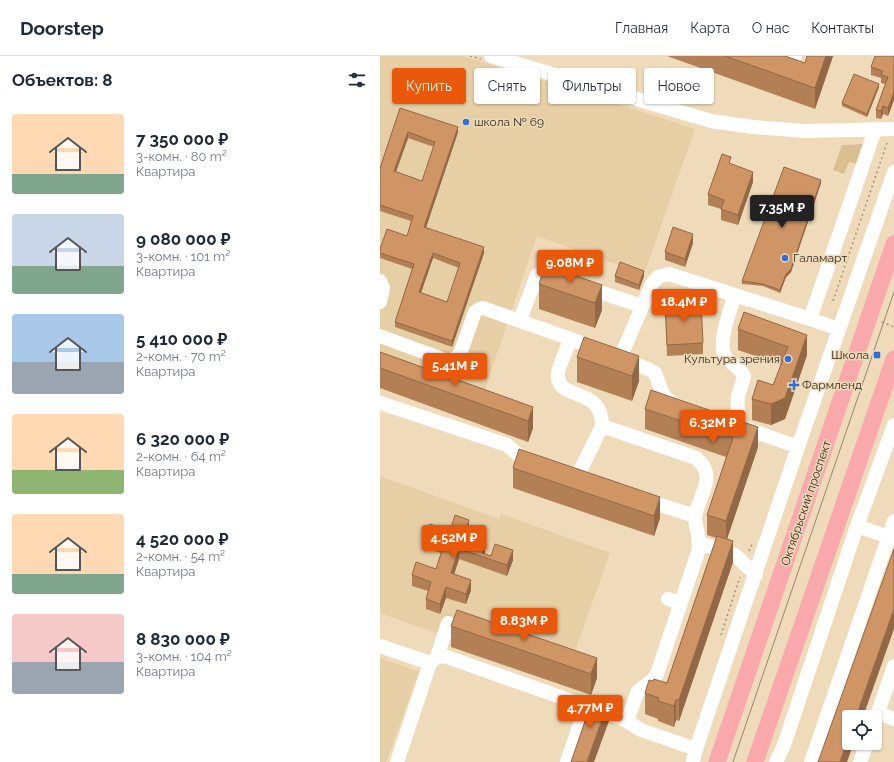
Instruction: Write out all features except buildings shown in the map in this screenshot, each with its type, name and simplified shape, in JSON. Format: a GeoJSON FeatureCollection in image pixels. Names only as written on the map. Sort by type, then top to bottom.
{"type":"FeatureCollection","features":[{"type":"Feature","properties":{"kind":"main road","name":"Октябрьский проспект"},"geometry":{"type":"LineString","coordinates":[[718,762],[894,244]]}},
{"type":"Feature","properties":{"kind":"main road"},"geometry":{"type":"LineString","coordinates":[[756,762],[894,359]]}},
{"type":"Feature","properties":{"kind":"street"},"geometry":{"type":"LineString","coordinates":[[491,56],[711,122],[806,131],[893,129]]}},
{"type":"Feature","properties":{"kind":"street"},"geometry":{"type":"LineString","coordinates":[[756,56],[780,64],[790,62],[795,56]]}},
{"type":"Feature","properties":{"kind":"street"},"geometry":{"type":"LineString","coordinates":[[810,319],[875,130]]}},
{"type":"Feature","properties":{"kind":"street"},"geometry":{"type":"LineString","coordinates":[[380,646],[434,660],[444,656],[628,721],[641,730],[695,756],[798,447],[894,172]]}},
{"type":"Feature","properties":{"kind":"street"},"geometry":{"type":"LineString","coordinates":[[520,320],[535,277],[542,273],[642,306]]}},
{"type":"Feature","properties":{"kind":"street"},"geometry":{"type":"LineString","coordinates":[[620,358],[654,280],[658,277],[669,274],[839,329]]}},
{"type":"Feature","properties":{"kind":"street"},"geometry":{"type":"LineString","coordinates":[[380,280],[383,288],[380,302]]}},
{"type":"Feature","properties":{"kind":"street"},"geometry":{"type":"LineString","coordinates":[[735,295],[728,318],[722,350],[725,356],[740,369],[744,376],[738,396],[740,417],[739,426]]}},
{"type":"Feature","properties":{"kind":"street"},"geometry":{"type":"LineString","coordinates":[[380,336],[451,361],[458,356],[473,317],[479,308],[488,309],[648,369],[655,373],[662,392],[667,399],[674,405],[691,412]]}},
{"type":"Feature","properties":{"kind":"street"},"geometry":{"type":"LineString","coordinates":[[571,339],[558,374],[559,381],[562,387],[569,392],[591,400],[598,406],[602,418],[602,426],[577,477]]}},
{"type":"Feature","properties":{"kind":"street"},"geometry":{"type":"LineString","coordinates":[[380,403],[507,445],[520,456],[549,467]]}},
{"type":"Feature","properties":{"kind":"street"},"geometry":{"type":"LineString","coordinates":[[725,422],[798,447]]}},
{"type":"Feature","properties":{"kind":"street"},"geometry":{"type":"LineString","coordinates":[[776,762],[784,745],[857,526],[894,424]]}},
{"type":"Feature","properties":{"kind":"street"},"geometry":{"type":"LineString","coordinates":[[602,426],[696,458],[705,468],[706,482],[695,516],[700,543],[690,564],[681,603],[657,674],[653,680],[638,691],[628,721]]}},
{"type":"Feature","properties":{"kind":"street"},"geometry":{"type":"LineString","coordinates":[[563,472],[592,482]]}},
{"type":"Feature","properties":{"kind":"street"},"geometry":{"type":"LineString","coordinates":[[629,494],[695,516]]}},
{"type":"Feature","properties":{"kind":"street"},"geometry":{"type":"LineString","coordinates":[[811,762],[891,538],[894,521]]}},
{"type":"Feature","properties":{"kind":"street"},"geometry":{"type":"LineString","coordinates":[[857,526],[891,538]]}},
{"type":"Feature","properties":{"kind":"street"},"geometry":{"type":"LineString","coordinates":[[700,543],[735,555],[756,574]]}},
{"type":"Feature","properties":{"kind":"street"},"geometry":{"type":"LineString","coordinates":[[668,599],[681,603]]}},
{"type":"Feature","properties":{"kind":"street"},"geometry":{"type":"LineString","coordinates":[[397,762],[448,623]]}},
{"type":"Feature","properties":{"kind":"street"},"geometry":{"type":"LineString","coordinates":[[878,710],[894,666]]}},
{"type":"Feature","properties":{"kind":"street"},"geometry":{"type":"LineString","coordinates":[[567,762],[586,706]]}},
{"type":"Feature","properties":{"kind":"street"},"geometry":{"type":"LineString","coordinates":[[882,718],[894,719]]}},
{"type":"Feature","properties":{"kind":"street"},"geometry":{"type":"LineString","coordinates":[[860,762],[864,750]]}},
{"type":"Feature","properties":{"kind":"path"},"geometry":{"type":"LineString","coordinates":[[833,301],[893,129]]}},
{"type":"Feature","properties":{"kind":"shaded area"},"geometry":{"type":"Polygon","coordinates":[[[380,56],[462,56],[502,68],[474,68],[474,104],[540,104],[540,79],[548,82],[548,104],[618,104],[695,129],[644,274],[537,236],[485,389],[380,353],[380,56]]]}},
{"type":"Feature","properties":{"kind":"shaded area"},"geometry":{"type":"Polygon","coordinates":[[[864,144],[857,164],[849,162],[844,174],[833,170],[842,145],[864,144]]]}},
{"type":"Feature","properties":{"kind":"shaded area"},"geometry":{"type":"Polygon","coordinates":[[[380,476],[499,519],[501,514],[610,553],[570,665],[453,622],[447,637],[380,613],[380,476]]]}},
{"type":"Feature","properties":{"kind":"shaded area"},"geometry":{"type":"Polygon","coordinates":[[[380,658],[419,672],[386,762],[380,762],[380,658]]]}},
{"type":"Feature","properties":{"kind":"tram line"},"geometry":{"type":"LineString","coordinates":[[733,762],[894,292]]}},
{"type":"Feature","properties":{"kind":"place","name":"школа № 69"},"geometry":{"type":"Point","coordinates":[466,122]}},
{"type":"Feature","properties":{"kind":"place","name":"Галамарт"},"geometry":{"type":"Point","coordinates":[785,258]}},
{"type":"Feature","properties":{"kind":"place","name":"Школа"},"geometry":{"type":"Point","coordinates":[877,355]}},
{"type":"Feature","properties":{"kind":"place","name":"Культура зрения"},"geometry":{"type":"Point","coordinates":[788,359]}},
{"type":"Feature","properties":{"kind":"place","name":"Фармленд"},"geometry":{"type":"Point","coordinates":[794,385]}}]}
